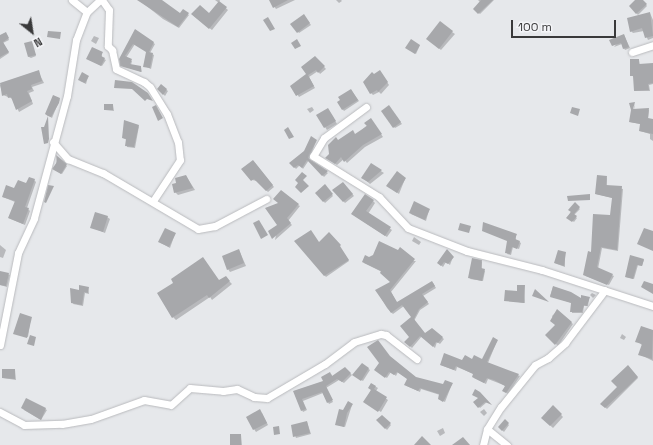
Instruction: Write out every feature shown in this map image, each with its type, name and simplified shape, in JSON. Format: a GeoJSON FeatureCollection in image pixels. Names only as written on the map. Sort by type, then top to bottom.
{"type":"FeatureCollection","features":[{"type":"Feature","properties":{"kind":"street"},"geometry":{"type":"LineString","coordinates":[[72,0],[86,12]]}},
{"type":"Feature","properties":{"kind":"street"},"geometry":{"type":"LineString","coordinates":[[0,345],[18,253],[34,218],[53,142],[67,96],[76,40],[86,12],[101,0],[108,10],[108,46],[112,50],[116,70],[144,82],[153,91],[167,114],[178,142],[180,160],[153,200]]}},
{"type":"Feature","properties":{"kind":"street"},"geometry":{"type":"LineString","coordinates":[[632,52],[653,45]]}},
{"type":"Feature","properties":{"kind":"street"},"geometry":{"type":"LineString","coordinates":[[366,107],[324,138],[313,156],[379,197],[408,228],[467,251],[511,260],[653,306]]}},
{"type":"Feature","properties":{"kind":"street"},"geometry":{"type":"LineString","coordinates":[[53,142],[68,159],[103,173],[153,200],[198,230],[215,226],[266,199]]}},
{"type":"Feature","properties":{"kind":"street"},"geometry":{"type":"LineString","coordinates":[[483,445],[487,429],[535,365],[548,358],[565,343],[605,290]]}},
{"type":"Feature","properties":{"kind":"street"},"geometry":{"type":"LineString","coordinates":[[0,412],[24,425],[62,424],[91,419],[144,400],[171,405],[190,388],[223,391],[237,389],[254,397],[267,398],[325,364],[354,342],[381,334],[386,335],[417,359]]}},
{"type":"Feature","properties":{"kind":"street"},"geometry":{"type":"LineString","coordinates":[[487,429],[507,445]]}},
{"type":"Feature","properties":{"kind":"building"},"geometry":{"type":"Polygon","coordinates":[[[137,0],[162,0],[180,13],[183,9],[189,13],[178,27],[137,0]]]}},
{"type":"Feature","properties":{"kind":"building"},"geometry":{"type":"Polygon","coordinates":[[[269,0],[288,0],[273,8],[269,0]]]}},
{"type":"Feature","properties":{"kind":"building"},"geometry":{"type":"Polygon","coordinates":[[[481,0],[493,0],[478,14],[473,9],[481,0]]]}},
{"type":"Feature","properties":{"kind":"building"},"geometry":{"type":"Polygon","coordinates":[[[635,0],[643,0],[647,4],[636,14],[629,6],[635,0]]]}},
{"type":"Feature","properties":{"kind":"building"},"geometry":{"type":"Polygon","coordinates":[[[219,1],[227,7],[209,29],[191,14],[200,5],[209,13],[219,1]]]}},
{"type":"Feature","properties":{"kind":"building"},"geometry":{"type":"Polygon","coordinates":[[[650,12],[653,36],[645,38],[642,28],[630,32],[627,18],[650,12]]]}},
{"type":"Feature","properties":{"kind":"building"},"geometry":{"type":"Polygon","coordinates":[[[304,14],[310,23],[297,33],[290,24],[304,14]]]}},
{"type":"Feature","properties":{"kind":"building"},"geometry":{"type":"Polygon","coordinates":[[[268,17],[275,29],[270,31],[263,20],[268,17]]]}},
{"type":"Feature","properties":{"kind":"building"},"geometry":{"type":"Polygon","coordinates":[[[440,21],[453,31],[439,49],[426,39],[440,21]]]}},
{"type":"Feature","properties":{"kind":"building"},"geometry":{"type":"Polygon","coordinates":[[[135,29],[154,42],[149,52],[153,53],[150,68],[143,67],[146,52],[133,44],[125,56],[132,59],[130,64],[141,66],[141,72],[120,66],[119,59],[135,29]]]}},
{"type":"Feature","properties":{"kind":"building"},"geometry":{"type":"Polygon","coordinates":[[[48,31],[61,32],[60,39],[47,37],[48,31]]]}},
{"type":"Feature","properties":{"kind":"building"},"geometry":{"type":"Polygon","coordinates":[[[6,32],[9,38],[3,42],[9,52],[0,57],[0,35],[6,32]]]}},
{"type":"Feature","properties":{"kind":"building"},"geometry":{"type":"Polygon","coordinates":[[[624,34],[629,47],[623,49],[621,43],[612,46],[609,40],[624,34]]]}},
{"type":"Feature","properties":{"kind":"building"},"geometry":{"type":"Polygon","coordinates":[[[297,39],[301,46],[295,49],[291,43],[297,39]]]}},
{"type":"Feature","properties":{"kind":"building"},"geometry":{"type":"Polygon","coordinates":[[[411,39],[420,45],[415,54],[405,48],[411,39]]]}},
{"type":"Feature","properties":{"kind":"building"},"geometry":{"type":"Polygon","coordinates":[[[32,41],[36,55],[28,57],[24,43],[32,41]]]}},
{"type":"Feature","properties":{"kind":"building"},"geometry":{"type":"Polygon","coordinates":[[[92,47],[103,52],[101,56],[105,58],[101,66],[86,59],[92,47]]]}},
{"type":"Feature","properties":{"kind":"building"},"geometry":{"type":"Polygon","coordinates":[[[315,56],[325,66],[318,73],[316,70],[308,75],[314,86],[296,96],[290,86],[306,74],[301,67],[315,56]]]}},
{"type":"Feature","properties":{"kind":"building"},"geometry":{"type":"Polygon","coordinates":[[[630,59],[639,59],[639,64],[653,63],[653,83],[648,84],[649,90],[634,91],[633,76],[630,76],[630,59]]]}},
{"type":"Feature","properties":{"kind":"building"},"geometry":{"type":"Polygon","coordinates":[[[39,70],[42,81],[31,85],[32,89],[27,91],[32,101],[16,110],[11,97],[8,98],[7,94],[2,96],[0,83],[39,70]]]}},
{"type":"Feature","properties":{"kind":"building"},"geometry":{"type":"Polygon","coordinates":[[[380,70],[388,82],[378,92],[377,90],[370,94],[363,82],[372,72],[374,74],[380,70]]]}},
{"type":"Feature","properties":{"kind":"building"},"geometry":{"type":"Polygon","coordinates":[[[82,72],[89,76],[85,83],[78,80],[82,72]]]}},
{"type":"Feature","properties":{"kind":"building"},"geometry":{"type":"Polygon","coordinates":[[[115,80],[132,82],[148,93],[153,101],[147,99],[145,101],[132,89],[114,88],[115,80]]]}},
{"type":"Feature","properties":{"kind":"building"},"geometry":{"type":"Polygon","coordinates":[[[161,84],[167,89],[163,95],[157,89],[161,84]]]}},
{"type":"Feature","properties":{"kind":"building"},"geometry":{"type":"Polygon","coordinates":[[[351,89],[358,100],[342,110],[337,102],[340,100],[338,97],[351,89]]]}},
{"type":"Feature","properties":{"kind":"building"},"geometry":{"type":"Polygon","coordinates":[[[53,95],[60,98],[59,103],[51,117],[45,114],[53,95]]]}},
{"type":"Feature","properties":{"kind":"building"},"geometry":{"type":"Polygon","coordinates":[[[635,102],[633,109],[649,108],[648,118],[653,119],[653,134],[639,131],[640,124],[629,122],[631,110],[629,103],[635,102]]]}},
{"type":"Feature","properties":{"kind":"building"},"geometry":{"type":"Polygon","coordinates":[[[104,104],[113,104],[113,110],[104,110],[104,104]]]}},
{"type":"Feature","properties":{"kind":"building"},"geometry":{"type":"Polygon","coordinates":[[[156,105],[163,118],[158,121],[152,107],[156,105]]]}},
{"type":"Feature","properties":{"kind":"building"},"geometry":{"type":"Polygon","coordinates":[[[389,105],[401,122],[393,128],[381,111],[389,105]]]}},
{"type":"Feature","properties":{"kind":"building"},"geometry":{"type":"Polygon","coordinates":[[[572,107],[580,109],[578,116],[570,113],[572,107]]]}},
{"type":"Feature","properties":{"kind":"building"},"geometry":{"type":"Polygon","coordinates":[[[328,108],[336,121],[324,128],[316,115],[328,108]]]}},
{"type":"Feature","properties":{"kind":"building"},"geometry":{"type":"Polygon","coordinates":[[[48,116],[49,139],[48,143],[44,144],[41,127],[44,127],[48,116]]]}},
{"type":"Feature","properties":{"kind":"building"},"geometry":{"type":"Polygon","coordinates":[[[371,118],[382,134],[363,145],[344,162],[341,157],[335,164],[325,158],[329,154],[328,145],[336,137],[338,140],[353,130],[355,134],[367,126],[364,123],[371,118]]]}},
{"type":"Feature","properties":{"kind":"building"},"geometry":{"type":"Polygon","coordinates":[[[124,120],[139,125],[134,147],[125,146],[126,139],[122,138],[124,120]]]}},
{"type":"Feature","properties":{"kind":"building"},"geometry":{"type":"Polygon","coordinates":[[[288,127],[294,137],[289,139],[284,130],[288,127]]]}},
{"type":"Feature","properties":{"kind":"building"},"geometry":{"type":"Polygon","coordinates":[[[311,136],[317,140],[308,158],[328,171],[322,176],[307,160],[302,168],[298,165],[294,168],[289,163],[304,151],[311,136]]]}},
{"type":"Feature","properties":{"kind":"building"},"geometry":{"type":"Polygon","coordinates":[[[56,155],[67,164],[61,174],[52,169],[57,162],[56,155]]]}},
{"type":"Feature","properties":{"kind":"building"},"geometry":{"type":"Polygon","coordinates":[[[253,160],[273,185],[266,191],[254,179],[251,181],[241,169],[253,160]]]}},
{"type":"Feature","properties":{"kind":"building"},"geometry":{"type":"Polygon","coordinates":[[[371,163],[382,170],[368,182],[361,178],[371,163]]]}},
{"type":"Feature","properties":{"kind":"building"},"geometry":{"type":"Polygon","coordinates":[[[397,171],[406,178],[397,193],[386,186],[397,171]]]}},
{"type":"Feature","properties":{"kind":"building"},"geometry":{"type":"Polygon","coordinates":[[[302,172],[307,176],[303,180],[309,186],[301,193],[295,187],[298,183],[295,180],[302,172]]]}},
{"type":"Feature","properties":{"kind":"building"},"geometry":{"type":"Polygon","coordinates":[[[186,175],[193,188],[174,193],[172,184],[176,183],[175,178],[186,175]]]}},
{"type":"Feature","properties":{"kind":"building"},"geometry":{"type":"Polygon","coordinates":[[[597,175],[607,176],[606,185],[622,186],[617,250],[601,247],[597,267],[613,274],[607,285],[583,275],[588,251],[591,252],[593,214],[610,215],[612,198],[595,194],[597,175]]]}},
{"type":"Feature","properties":{"kind":"building"},"geometry":{"type":"Polygon","coordinates":[[[29,177],[35,179],[25,207],[29,208],[23,224],[8,218],[15,201],[2,197],[6,185],[14,188],[18,180],[26,183],[29,177]]]}},
{"type":"Feature","properties":{"kind":"building"},"geometry":{"type":"Polygon","coordinates":[[[343,182],[353,194],[343,202],[332,190],[343,182]]]}},
{"type":"Feature","properties":{"kind":"building"},"geometry":{"type":"Polygon","coordinates":[[[325,184],[333,194],[323,202],[315,193],[325,184]]]}},
{"type":"Feature","properties":{"kind":"building"},"geometry":{"type":"Polygon","coordinates":[[[48,185],[54,186],[46,203],[44,202],[48,185]]]}},
{"type":"Feature","properties":{"kind":"building"},"geometry":{"type":"Polygon","coordinates":[[[281,190],[299,204],[287,218],[291,223],[272,239],[268,231],[277,225],[265,208],[278,203],[273,199],[281,190]]]}},
{"type":"Feature","properties":{"kind":"building"},"geometry":{"type":"Polygon","coordinates":[[[365,194],[374,200],[366,211],[391,227],[385,236],[351,214],[365,194]]]}},
{"type":"Feature","properties":{"kind":"building"},"geometry":{"type":"Polygon","coordinates":[[[590,194],[590,200],[568,201],[567,196],[590,194]]]}},
{"type":"Feature","properties":{"kind":"building"},"geometry":{"type":"Polygon","coordinates":[[[414,201],[430,209],[425,220],[409,213],[414,201]]]}},
{"type":"Feature","properties":{"kind":"building"},"geometry":{"type":"Polygon","coordinates":[[[575,202],[580,207],[574,214],[577,216],[572,222],[566,218],[571,212],[568,210],[575,202]]]}},
{"type":"Feature","properties":{"kind":"building"},"geometry":{"type":"Polygon","coordinates":[[[95,212],[108,216],[103,232],[90,228],[95,212]]]}},
{"type":"Feature","properties":{"kind":"building"},"geometry":{"type":"Polygon","coordinates":[[[259,220],[268,235],[261,239],[253,223],[259,220]]]}},
{"type":"Feature","properties":{"kind":"building"},"geometry":{"type":"Polygon","coordinates":[[[483,222],[517,234],[515,239],[520,241],[517,249],[512,247],[510,254],[505,253],[507,241],[482,231],[483,222]]]}},
{"type":"Feature","properties":{"kind":"building"},"geometry":{"type":"Polygon","coordinates":[[[460,223],[471,226],[469,233],[458,230],[460,223]]]}},
{"type":"Feature","properties":{"kind":"building"},"geometry":{"type":"Polygon","coordinates":[[[165,228],[176,233],[169,247],[158,242],[165,228]]]}},
{"type":"Feature","properties":{"kind":"building"},"geometry":{"type":"Polygon","coordinates":[[[644,228],[653,231],[653,251],[637,244],[644,228]]]}},
{"type":"Feature","properties":{"kind":"building"},"geometry":{"type":"Polygon","coordinates":[[[311,230],[319,242],[329,232],[341,245],[340,246],[349,260],[324,276],[294,241],[311,230]]]}},
{"type":"Feature","properties":{"kind":"building"},"geometry":{"type":"Polygon","coordinates":[[[379,241],[398,250],[400,247],[415,259],[390,290],[397,302],[432,281],[435,286],[422,294],[428,302],[419,309],[414,319],[425,333],[432,328],[443,337],[438,343],[436,342],[433,347],[420,336],[410,347],[404,342],[409,337],[400,326],[411,317],[402,305],[391,313],[375,290],[390,282],[380,273],[381,271],[362,262],[365,255],[369,257],[373,255],[379,241]]]}},
{"type":"Feature","properties":{"kind":"building"},"geometry":{"type":"Polygon","coordinates":[[[239,249],[244,263],[227,270],[222,256],[239,249]]]}},
{"type":"Feature","properties":{"kind":"building"},"geometry":{"type":"Polygon","coordinates":[[[447,249],[454,257],[448,264],[444,262],[441,266],[437,263],[447,249]]]}},
{"type":"Feature","properties":{"kind":"building"},"geometry":{"type":"Polygon","coordinates":[[[558,250],[566,252],[564,266],[554,263],[558,250]]]}},
{"type":"Feature","properties":{"kind":"building"},"geometry":{"type":"Polygon","coordinates":[[[630,255],[644,259],[642,266],[637,265],[633,279],[625,277],[630,255]]]}},
{"type":"Feature","properties":{"kind":"building"},"geometry":{"type":"Polygon","coordinates":[[[203,257],[219,280],[226,276],[230,281],[209,298],[207,295],[172,318],[157,293],[173,283],[171,279],[203,257]]]}},
{"type":"Feature","properties":{"kind":"building"},"geometry":{"type":"Polygon","coordinates":[[[472,258],[482,260],[481,268],[485,269],[482,281],[468,278],[472,258]]]}},
{"type":"Feature","properties":{"kind":"building"},"geometry":{"type":"Polygon","coordinates":[[[0,271],[9,273],[6,286],[0,285],[0,271]]]}},
{"type":"Feature","properties":{"kind":"building"},"geometry":{"type":"Polygon","coordinates":[[[644,281],[653,284],[653,294],[641,287],[644,281]]]}},
{"type":"Feature","properties":{"kind":"building"},"geometry":{"type":"Polygon","coordinates":[[[79,285],[89,287],[88,293],[84,292],[82,305],[71,303],[70,288],[79,290],[79,285]]]}},
{"type":"Feature","properties":{"kind":"building"},"geometry":{"type":"Polygon","coordinates":[[[517,285],[525,285],[524,303],[504,301],[505,290],[517,291],[517,285]]]}},
{"type":"Feature","properties":{"kind":"building"},"geometry":{"type":"Polygon","coordinates":[[[553,286],[571,292],[581,298],[581,295],[590,297],[587,306],[584,305],[582,312],[570,312],[571,303],[550,297],[553,286]]]}},
{"type":"Feature","properties":{"kind":"building"},"geometry":{"type":"Polygon","coordinates":[[[535,289],[549,302],[532,296],[535,289]]]}},
{"type":"Feature","properties":{"kind":"building"},"geometry":{"type":"Polygon","coordinates":[[[557,309],[572,322],[555,345],[545,335],[555,325],[550,321],[557,309]]]}},
{"type":"Feature","properties":{"kind":"building"},"geometry":{"type":"Polygon","coordinates":[[[20,313],[32,317],[27,338],[13,334],[20,313]]]}},
{"type":"Feature","properties":{"kind":"building"},"geometry":{"type":"Polygon","coordinates":[[[641,326],[653,330],[652,359],[638,355],[642,344],[635,342],[641,326]]]}},
{"type":"Feature","properties":{"kind":"building"},"geometry":{"type":"Polygon","coordinates":[[[30,335],[36,337],[34,346],[27,344],[30,335]]]}},
{"type":"Feature","properties":{"kind":"building"},"geometry":{"type":"Polygon","coordinates":[[[493,337],[498,340],[487,362],[519,374],[506,393],[502,391],[505,386],[494,380],[487,378],[484,383],[472,377],[473,374],[456,366],[454,370],[440,365],[444,353],[462,360],[465,355],[472,359],[474,355],[482,359],[493,337]]]}},
{"type":"Feature","properties":{"kind":"building"},"geometry":{"type":"Polygon","coordinates":[[[378,340],[390,356],[416,377],[443,384],[445,380],[453,383],[443,402],[438,399],[439,394],[420,388],[418,391],[404,385],[407,379],[397,372],[394,375],[389,372],[385,378],[374,370],[379,363],[367,347],[378,340]]]}},
{"type":"Feature","properties":{"kind":"building"},"geometry":{"type":"Polygon","coordinates":[[[362,363],[369,368],[361,381],[352,375],[362,363]]]}},
{"type":"Feature","properties":{"kind":"building"},"geometry":{"type":"Polygon","coordinates":[[[628,365],[638,377],[605,408],[600,404],[617,387],[611,381],[628,365]]]}},
{"type":"Feature","properties":{"kind":"building"},"geometry":{"type":"Polygon","coordinates":[[[345,367],[351,373],[342,382],[337,379],[326,386],[333,400],[327,403],[322,392],[302,399],[306,409],[301,411],[293,391],[323,381],[321,377],[330,372],[332,376],[345,367]]]}},
{"type":"Feature","properties":{"kind":"building"},"geometry":{"type":"Polygon","coordinates":[[[2,369],[15,369],[15,379],[2,378],[2,369]]]}},
{"type":"Feature","properties":{"kind":"building"},"geometry":{"type":"Polygon","coordinates":[[[371,383],[376,386],[374,389],[387,397],[378,412],[363,402],[371,390],[368,388],[371,383]]]}},
{"type":"Feature","properties":{"kind":"building"},"geometry":{"type":"Polygon","coordinates":[[[475,389],[480,392],[492,405],[485,402],[478,408],[473,402],[478,398],[472,395],[475,389]]]}},
{"type":"Feature","properties":{"kind":"building"},"geometry":{"type":"Polygon","coordinates":[[[26,398],[46,408],[41,420],[21,408],[26,398]]]}},
{"type":"Feature","properties":{"kind":"building"},"geometry":{"type":"Polygon","coordinates":[[[348,401],[353,404],[347,413],[344,427],[335,425],[339,409],[343,410],[348,401]]]}},
{"type":"Feature","properties":{"kind":"building"},"geometry":{"type":"Polygon","coordinates":[[[553,405],[562,414],[550,426],[541,418],[553,405]]]}},
{"type":"Feature","properties":{"kind":"building"},"geometry":{"type":"Polygon","coordinates":[[[260,409],[267,423],[253,430],[246,417],[260,409]]]}},
{"type":"Feature","properties":{"kind":"building"},"geometry":{"type":"Polygon","coordinates":[[[382,415],[391,423],[385,429],[376,420],[382,415]]]}},
{"type":"Feature","properties":{"kind":"building"},"geometry":{"type":"Polygon","coordinates":[[[505,419],[509,423],[502,431],[498,427],[505,419]]]}},
{"type":"Feature","properties":{"kind":"building"},"geometry":{"type":"Polygon","coordinates":[[[307,421],[310,433],[293,437],[291,425],[307,421]]]}},
{"type":"Feature","properties":{"kind":"building"},"geometry":{"type":"Polygon","coordinates":[[[279,426],[280,434],[274,435],[273,427],[279,426]]]}},
{"type":"Feature","properties":{"kind":"building"},"geometry":{"type":"Polygon","coordinates":[[[230,434],[241,434],[241,445],[230,445],[230,434]]]}},
{"type":"Feature","properties":{"kind":"building"},"geometry":{"type":"Polygon","coordinates":[[[422,436],[431,445],[414,445],[422,436]]]}},
{"type":"Feature","properties":{"kind":"building"},"geometry":{"type":"Polygon","coordinates":[[[463,437],[470,445],[452,445],[463,437]]]}}]}
